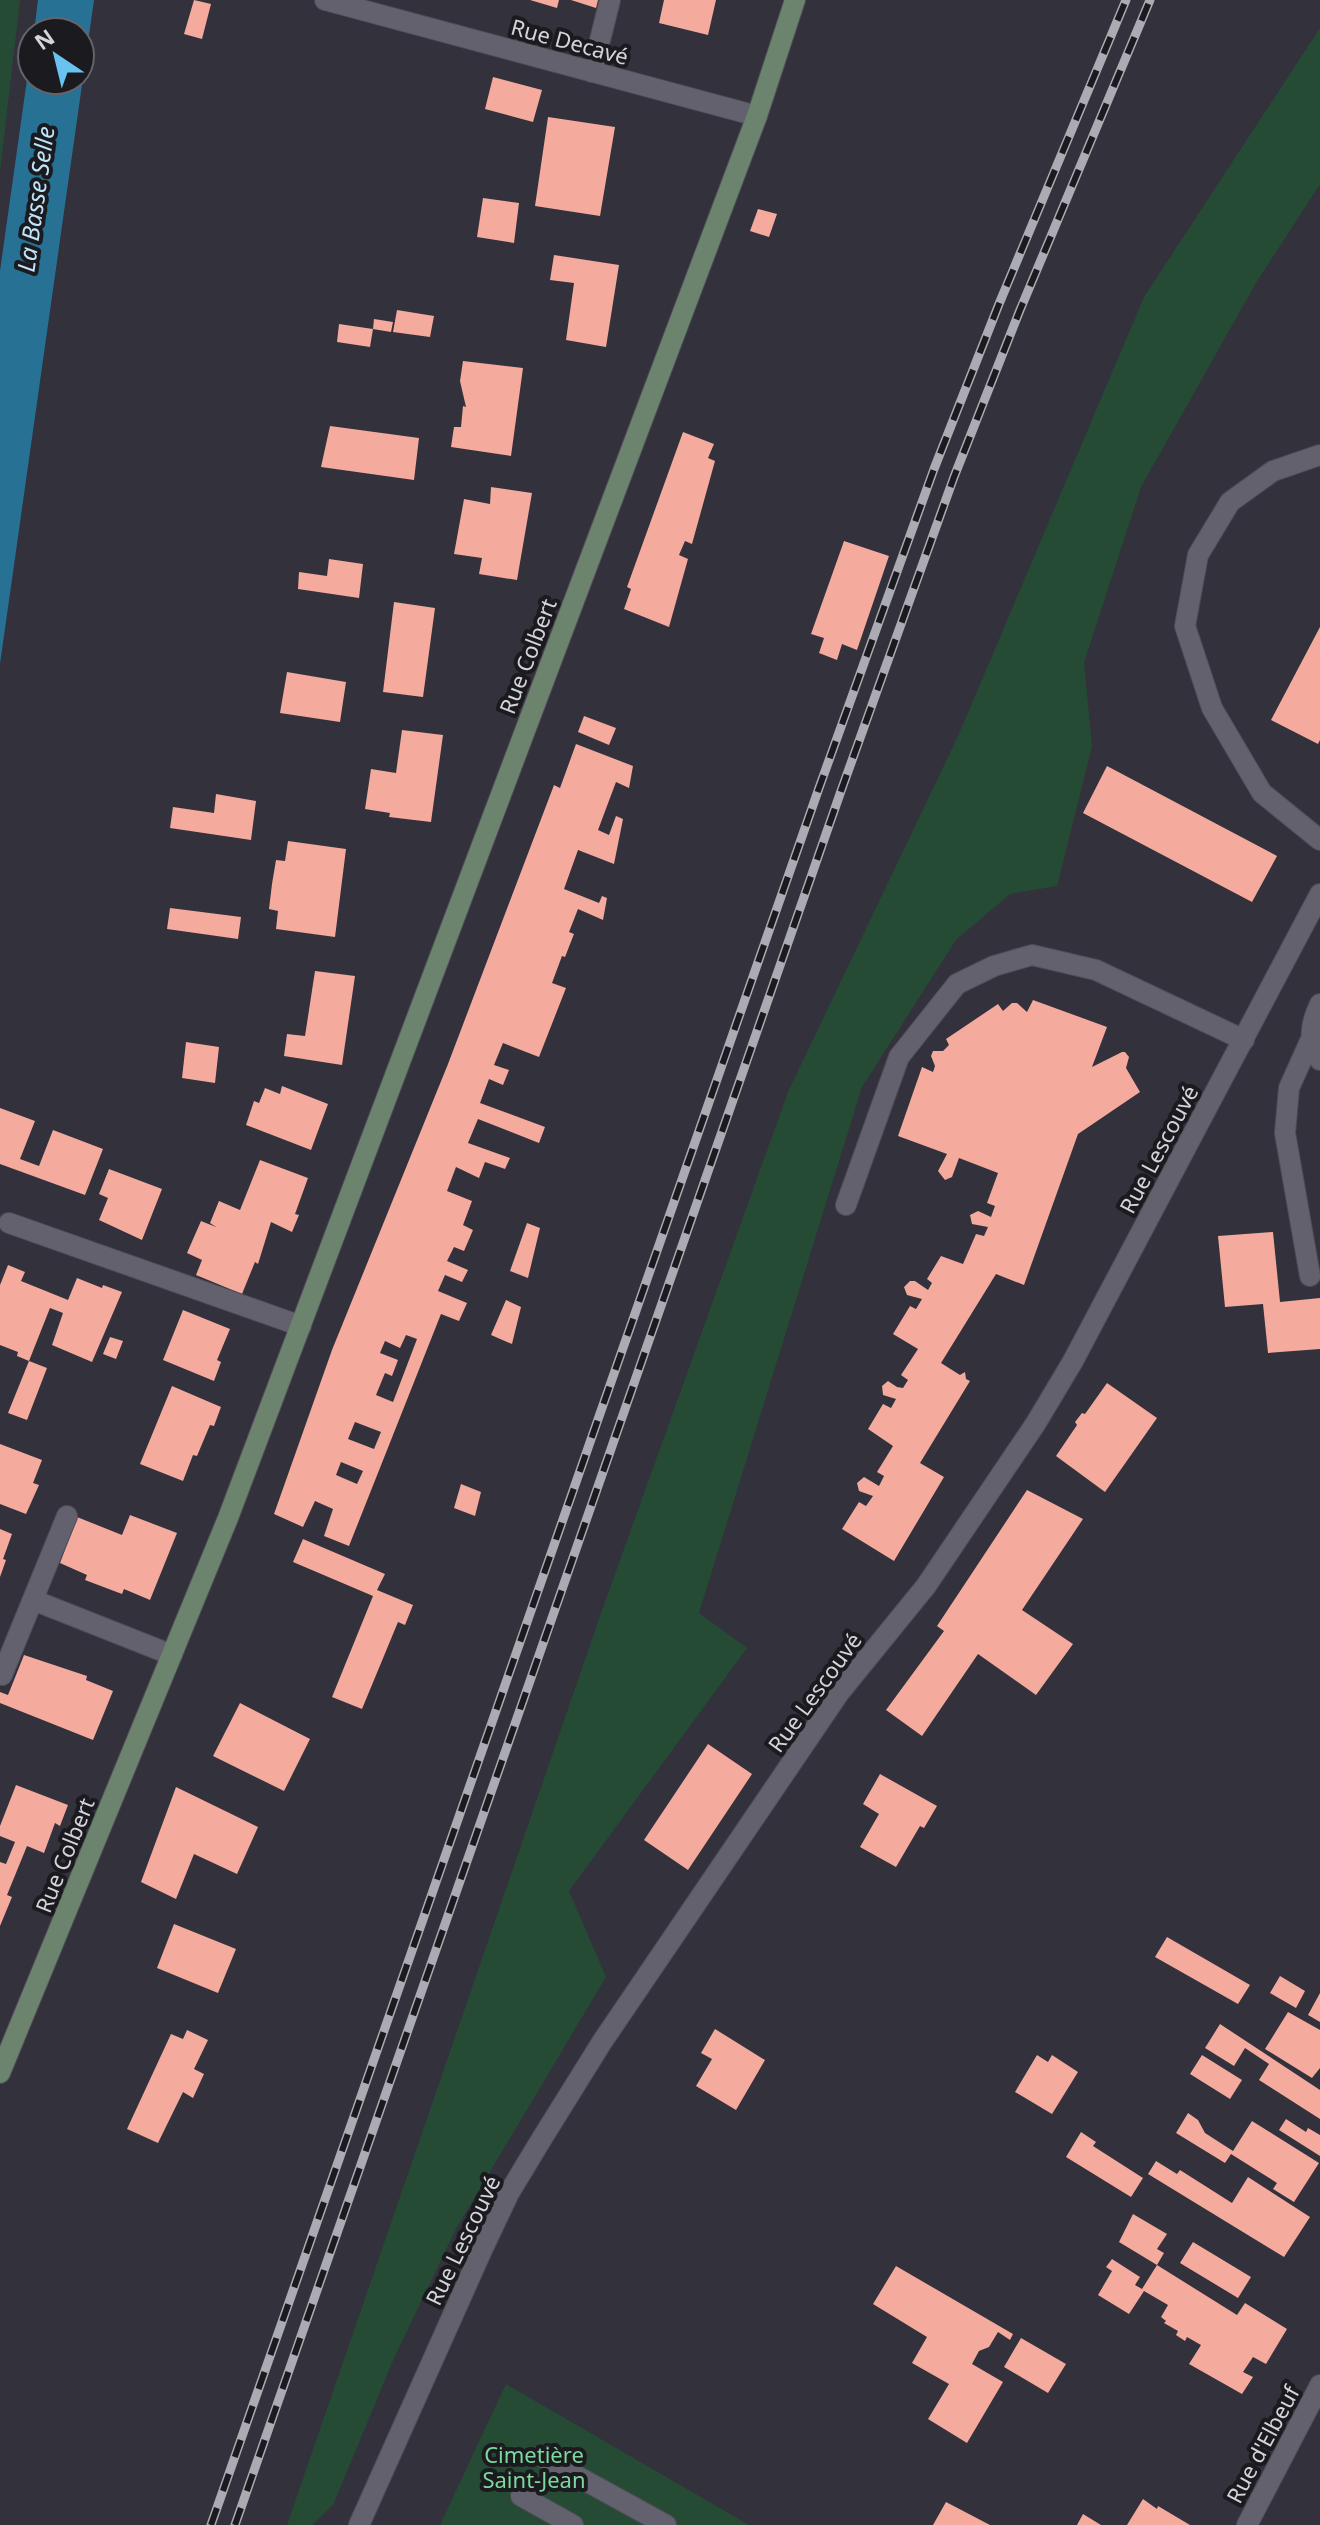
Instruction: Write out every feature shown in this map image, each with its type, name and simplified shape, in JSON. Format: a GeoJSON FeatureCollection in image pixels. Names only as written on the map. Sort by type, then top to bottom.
{"type":"FeatureCollection","features":[{"type":"Feature","properties":{"kind":"street","name":"Rue Decavé"},"geometry":{"type":"LineString","coordinates":[[325,0],[757,116]]}},
{"type":"Feature","properties":{"kind":"street"},"geometry":{"type":"LineString","coordinates":[[592,72],[610,0]]}},
{"type":"Feature","properties":{"kind":"street","name":"Rue Colbert"},"geometry":{"type":"LineString","coordinates":[[0,2073],[228,1518],[757,116],[795,0]]}},
{"type":"Feature","properties":{"kind":"street"},"geometry":{"type":"LineString","coordinates":[[1320,455],[1273,471],[1230,502],[1198,555],[1185,626],[1212,708],[1262,793],[1320,840]]}},
{"type":"Feature","properties":{"kind":"street","name":"Rue Lescouvé"},"geometry":{"type":"LineString","coordinates":[[359,2525],[509,2193],[602,2042],[839,1693],[926,1586],[1036,1423],[1073,1361],[1320,894]]}},
{"type":"Feature","properties":{"kind":"street"},"geometry":{"type":"LineString","coordinates":[[846,1205],[899,1057],[957,984],[994,966],[1032,955],[1096,970],[1244,1040]]}},
{"type":"Feature","properties":{"kind":"street"},"geometry":{"type":"LineString","coordinates":[[1320,1004],[1311,1023],[1311,1039],[1320,1060]]}},
{"type":"Feature","properties":{"kind":"street"},"geometry":{"type":"LineString","coordinates":[[1310,1276],[1285,1133],[1289,1088],[1311,1039]]}},
{"type":"Feature","properties":{"kind":"street"},"geometry":{"type":"LineString","coordinates":[[9,1223],[301,1326]]}},
{"type":"Feature","properties":{"kind":"street"},"geometry":{"type":"LineString","coordinates":[[2,1675],[67,1516]]}},
{"type":"Feature","properties":{"kind":"street"},"geometry":{"type":"LineString","coordinates":[[33,1600],[172,1655]]}},
{"type":"Feature","properties":{"kind":"street","name":"Rue d'Elbeuf"},"geometry":{"type":"LineString","coordinates":[[1247,2525],[1320,2385]]}},
{"type":"Feature","properties":{"kind":"street"},"geometry":{"type":"LineString","coordinates":[[544,2458],[666,2525]]}},
{"type":"Feature","properties":{"kind":"street"},"geometry":{"type":"LineString","coordinates":[[521,2496],[573,2525]]}},
{"type":"Feature","properties":{"kind":"green space"},"geometry":{"type":"Polygon","coordinates":[[[0,0],[20,0],[16,16],[0,172],[0,0]]]}},
{"type":"Feature","properties":{"kind":"green space"},"geometry":{"type":"Polygon","coordinates":[[[1320,28],[1320,184],[1256,283],[1141,487],[1084,663],[1092,746],[1057,886],[1010,894],[956,940],[862,1087],[699,1613],[747,1648],[569,1891],[606,1977],[457,2227],[395,2356],[333,2505],[312,2525],[287,2525],[600,1616],[788,1092],[959,734],[1144,297],[1320,28]]]}},
{"type":"Feature","properties":{"kind":"green space","name":"Cimetière Saint-Jean"},"geometry":{"type":"Polygon","coordinates":[[[506,2384],[749,2525],[440,2525],[506,2384]]]}},
{"type":"Feature","properties":{"kind":"water"},"geometry":{"type":"Polygon","coordinates":[[[38,0],[94,0],[92,16],[36,16],[38,0]]]}},
{"type":"Feature","properties":{"kind":"water","name":"La Basse Selle"},"geometry":{"type":"Polygon","coordinates":[[[25,96],[80,96],[0,664],[0,271],[25,96]]]}},
{"type":"Feature","properties":{"kind":"building"},"geometry":{"type":"Polygon","coordinates":[[[194,0],[211,4],[202,39],[184,34],[194,0]]]}},
{"type":"Feature","properties":{"kind":"building"},"geometry":{"type":"Polygon","coordinates":[[[530,0],[559,0],[557,8],[530,0]]]}},
{"type":"Feature","properties":{"kind":"building"},"geometry":{"type":"Polygon","coordinates":[[[571,0],[598,0],[596,8],[571,0]]]}},
{"type":"Feature","properties":{"kind":"building"},"geometry":{"type":"Polygon","coordinates":[[[664,0],[716,0],[708,35],[659,23],[664,0]]]}},
{"type":"Feature","properties":{"kind":"building"},"geometry":{"type":"Polygon","coordinates":[[[493,77],[542,90],[533,122],[485,109],[493,77]]]}},
{"type":"Feature","properties":{"kind":"building"},"geometry":{"type":"Polygon","coordinates":[[[548,117],[615,127],[600,216],[535,206],[548,117]]]}},
{"type":"Feature","properties":{"kind":"building"},"geometry":{"type":"Polygon","coordinates":[[[483,198],[519,203],[514,243],[477,237],[483,198]]]}},
{"type":"Feature","properties":{"kind":"building"},"geometry":{"type":"Polygon","coordinates":[[[758,209],[777,214],[769,237],[750,231],[758,209]]]}},
{"type":"Feature","properties":{"kind":"building"},"geometry":{"type":"Polygon","coordinates":[[[554,255],[619,265],[606,347],[566,340],[574,283],[550,280],[554,255]]]}},
{"type":"Feature","properties":{"kind":"building"},"geometry":{"type":"Polygon","coordinates":[[[397,310],[434,316],[430,337],[393,332],[397,310]]]}},
{"type":"Feature","properties":{"kind":"building"},"geometry":{"type":"Polygon","coordinates":[[[374,319],[393,322],[391,332],[373,329],[374,319]]]}},
{"type":"Feature","properties":{"kind":"building"},"geometry":{"type":"Polygon","coordinates":[[[339,324],[373,329],[370,347],[337,342],[339,324]]]}},
{"type":"Feature","properties":{"kind":"building"},"geometry":{"type":"Polygon","coordinates":[[[463,361],[523,368],[511,456],[451,447],[454,427],[461,427],[463,406],[466,407],[460,381],[463,361]]]}},
{"type":"Feature","properties":{"kind":"building"},"geometry":{"type":"Polygon","coordinates":[[[330,426],[419,438],[414,480],[321,467],[330,426]]]}},
{"type":"Feature","properties":{"kind":"building"},"geometry":{"type":"Polygon","coordinates":[[[683,432],[714,444],[708,458],[715,461],[692,544],[685,541],[679,555],[688,559],[669,627],[624,609],[631,589],[627,587],[683,432]]]}},
{"type":"Feature","properties":{"kind":"building"},"geometry":{"type":"Polygon","coordinates":[[[491,487],[532,493],[517,580],[479,574],[482,558],[454,554],[464,499],[490,504],[491,487]]]}},
{"type":"Feature","properties":{"kind":"building"},"geometry":{"type":"Polygon","coordinates":[[[844,541],[889,556],[857,650],[842,644],[837,660],[819,653],[824,638],[811,634],[844,541]]]}},
{"type":"Feature","properties":{"kind":"building"},"geometry":{"type":"Polygon","coordinates":[[[329,559],[363,564],[359,598],[298,589],[299,572],[327,576],[329,559]]]}},
{"type":"Feature","properties":{"kind":"building"},"geometry":{"type":"Polygon","coordinates":[[[394,602],[435,608],[423,697],[383,692],[394,602]]]}},
{"type":"Feature","properties":{"kind":"building"},"geometry":{"type":"Polygon","coordinates":[[[1320,627],[1320,740],[1318,744],[1271,720],[1320,627]]]}},
{"type":"Feature","properties":{"kind":"building"},"geometry":{"type":"Polygon","coordinates":[[[287,672],[346,682],[340,722],[280,713],[287,672]]]}},
{"type":"Feature","properties":{"kind":"building"},"geometry":{"type":"Polygon","coordinates":[[[584,716],[616,728],[609,745],[578,732],[584,716]]]}},
{"type":"Feature","properties":{"kind":"building"},"geometry":{"type":"Polygon","coordinates":[[[402,730],[443,735],[431,822],[389,817],[390,813],[365,809],[371,769],[396,773],[402,730]]]}},
{"type":"Feature","properties":{"kind":"building"},"geometry":{"type":"Polygon","coordinates":[[[576,744],[633,766],[629,788],[616,782],[598,830],[609,835],[616,816],[623,819],[614,864],[578,850],[564,889],[599,903],[602,896],[607,898],[603,920],[578,909],[569,932],[574,934],[552,983],[566,988],[539,1057],[503,1043],[494,1065],[509,1070],[503,1085],[489,1079],[480,1103],[545,1127],[539,1143],[478,1119],[468,1143],[510,1158],[505,1169],[485,1162],[479,1178],[456,1167],[447,1191],[472,1201],[463,1225],[473,1230],[464,1251],[454,1247],[447,1261],[468,1270],[462,1282],[445,1275],[438,1291],[467,1303],[459,1321],[441,1314],[349,1546],[324,1536],[333,1509],[315,1501],[303,1527],[274,1514],[332,1350],[448,1064],[554,785],[560,788],[576,744]],[[406,1335],[400,1348],[385,1341],[380,1353],[398,1360],[392,1376],[385,1373],[376,1395],[393,1402],[417,1339],[406,1335]],[[355,1422],[348,1439],[374,1449],[381,1432],[355,1422]],[[341,1462],[336,1475],[357,1484],[363,1471],[341,1462]]]}},
{"type":"Feature","properties":{"kind":"building"},"geometry":{"type":"Polygon","coordinates":[[[1107,766],[1277,856],[1252,902],[1083,813],[1107,766]]]}},
{"type":"Feature","properties":{"kind":"building"},"geometry":{"type":"Polygon","coordinates":[[[216,794],[256,801],[251,840],[170,828],[173,807],[214,813],[216,794]]]}},
{"type":"Feature","properties":{"kind":"building"},"geometry":{"type":"Polygon","coordinates":[[[288,841],[346,849],[335,937],[276,929],[278,911],[269,909],[272,884],[276,860],[285,861],[288,841]]]}},
{"type":"Feature","properties":{"kind":"building"},"geometry":{"type":"Polygon","coordinates":[[[170,908],[241,917],[238,939],[167,929],[170,908]]]}},
{"type":"Feature","properties":{"kind":"building"},"geometry":{"type":"Polygon","coordinates":[[[315,971],[355,976],[342,1065],[284,1056],[287,1034],[305,1036],[315,971]]]}},
{"type":"Feature","properties":{"kind":"building"},"geometry":{"type":"Polygon","coordinates":[[[1033,1000],[1107,1027],[1092,1067],[1125,1052],[1129,1057],[1126,1068],[1140,1092],[1078,1134],[1024,1285],[996,1274],[941,1363],[960,1375],[965,1372],[966,1379],[970,1381],[920,1463],[944,1477],[894,1561],[842,1529],[859,1502],[866,1506],[873,1496],[859,1491],[857,1483],[864,1477],[879,1486],[884,1476],[877,1472],[893,1446],[868,1429],[883,1404],[891,1408],[896,1399],[883,1395],[882,1386],[888,1381],[903,1388],[908,1380],[901,1375],[918,1349],[893,1334],[910,1306],[916,1309],[922,1299],[907,1295],[904,1287],[915,1281],[928,1290],[932,1283],[927,1279],[941,1256],[963,1264],[976,1234],[984,1236],[988,1227],[972,1224],[970,1215],[978,1211],[991,1217],[995,1206],[987,1203],[998,1173],[959,1158],[952,1177],[945,1180],[938,1171],[947,1154],[898,1136],[922,1067],[933,1072],[933,1051],[943,1051],[949,1045],[946,1039],[998,1004],[1003,1011],[1012,1003],[1017,1003],[1027,1012],[1033,1000]]]}},
{"type":"Feature","properties":{"kind":"building"},"geometry":{"type":"Polygon","coordinates":[[[186,1042],[219,1047],[215,1083],[182,1078],[186,1042]]]}},
{"type":"Feature","properties":{"kind":"building"},"geometry":{"type":"Polygon","coordinates":[[[282,1086],[328,1104],[311,1150],[246,1125],[254,1101],[259,1103],[265,1088],[280,1094],[282,1086]]]}},
{"type":"Feature","properties":{"kind":"building"},"geometry":{"type":"Polygon","coordinates":[[[0,1108],[35,1121],[20,1159],[39,1166],[53,1130],[103,1149],[85,1195],[0,1164],[0,1108]]]}},
{"type":"Feature","properties":{"kind":"building"},"geometry":{"type":"Polygon","coordinates":[[[260,1160],[308,1178],[292,1232],[271,1222],[258,1264],[255,1262],[242,1294],[196,1275],[202,1260],[187,1253],[201,1221],[216,1227],[210,1223],[219,1201],[240,1210],[260,1160]]]}},
{"type":"Feature","properties":{"kind":"building"},"geometry":{"type":"Polygon","coordinates":[[[109,1169],[162,1189],[142,1240],[99,1220],[108,1198],[99,1194],[109,1169]]]}},
{"type":"Feature","properties":{"kind":"building"},"geometry":{"type":"Polygon","coordinates":[[[527,1223],[540,1228],[528,1278],[510,1271],[527,1223]]]}},
{"type":"Feature","properties":{"kind":"building"},"geometry":{"type":"Polygon","coordinates":[[[1273,1232],[1280,1302],[1320,1298],[1320,1349],[1268,1353],[1263,1304],[1225,1307],[1218,1236],[1273,1232]]]}},
{"type":"Feature","properties":{"kind":"building"},"geometry":{"type":"Polygon","coordinates":[[[8,1265],[25,1272],[21,1281],[68,1300],[77,1278],[122,1292],[92,1362],[52,1345],[63,1313],[50,1308],[29,1361],[17,1356],[18,1352],[0,1345],[0,1285],[8,1265]]]}},
{"type":"Feature","properties":{"kind":"building"},"geometry":{"type":"Polygon","coordinates":[[[506,1300],[521,1307],[512,1344],[491,1335],[506,1300]]]}},
{"type":"Feature","properties":{"kind":"building"},"geometry":{"type":"Polygon","coordinates":[[[183,1310],[230,1329],[217,1360],[221,1362],[214,1381],[163,1360],[183,1310]]]}},
{"type":"Feature","properties":{"kind":"building"},"geometry":{"type":"Polygon","coordinates":[[[110,1337],[123,1341],[116,1359],[103,1354],[110,1337]]]}},
{"type":"Feature","properties":{"kind":"building"},"geometry":{"type":"Polygon","coordinates":[[[29,1361],[47,1368],[27,1420],[8,1413],[29,1361]]]}},
{"type":"Feature","properties":{"kind":"building"},"geometry":{"type":"Polygon","coordinates":[[[1107,1383],[1157,1418],[1105,1492],[1056,1456],[1077,1425],[1075,1422],[1082,1413],[1085,1414],[1107,1383]]]}},
{"type":"Feature","properties":{"kind":"building"},"geometry":{"type":"Polygon","coordinates":[[[172,1386],[221,1407],[197,1456],[193,1455],[183,1481],[140,1464],[172,1386]]]}},
{"type":"Feature","properties":{"kind":"building"},"geometry":{"type":"Polygon","coordinates":[[[0,1444],[42,1460],[33,1483],[39,1485],[26,1514],[0,1504],[0,1444]]]}},
{"type":"Feature","properties":{"kind":"building"},"geometry":{"type":"Polygon","coordinates":[[[461,1484],[481,1492],[475,1516],[454,1508],[461,1484]]]}},
{"type":"Feature","properties":{"kind":"building"},"geometry":{"type":"Polygon","coordinates":[[[1027,1490],[1083,1519],[1022,1610],[1073,1644],[1036,1695],[978,1654],[922,1736],[886,1710],[944,1631],[937,1626],[1027,1490]]]}},
{"type":"Feature","properties":{"kind":"building"},"geometry":{"type":"Polygon","coordinates":[[[130,1515],[177,1533],[150,1600],[124,1589],[122,1594],[85,1580],[87,1575],[60,1563],[77,1517],[122,1535],[130,1515]]]}},
{"type":"Feature","properties":{"kind":"building"},"geometry":{"type":"Polygon","coordinates":[[[0,1529],[12,1534],[0,1577],[0,1529]]]}},
{"type":"Feature","properties":{"kind":"building"},"geometry":{"type":"Polygon","coordinates":[[[303,1539],[385,1574],[377,1590],[413,1605],[405,1625],[398,1622],[362,1709],[332,1697],[373,1596],[293,1562],[303,1539]]]}},
{"type":"Feature","properties":{"kind":"building"},"geometry":{"type":"Polygon","coordinates":[[[24,1655],[87,1676],[86,1680],[113,1691],[93,1740],[0,1703],[0,1692],[8,1695],[24,1655]]]}},
{"type":"Feature","properties":{"kind":"building"},"geometry":{"type":"Polygon","coordinates":[[[240,1703],[310,1739],[284,1791],[213,1756],[240,1703]]]}},
{"type":"Feature","properties":{"kind":"building"},"geometry":{"type":"Polygon","coordinates":[[[708,1744],[752,1774],[688,1870],[644,1840],[708,1744]]]}},
{"type":"Feature","properties":{"kind":"building"},"geometry":{"type":"Polygon","coordinates":[[[880,1774],[937,1806],[924,1828],[920,1826],[896,1867],[860,1847],[879,1814],[863,1804],[880,1774]]]}},
{"type":"Feature","properties":{"kind":"building"},"geometry":{"type":"Polygon","coordinates":[[[16,1785],[68,1805],[60,1826],[55,1823],[44,1853],[27,1846],[7,1895],[12,1897],[0,1926],[0,1862],[6,1864],[15,1842],[0,1836],[0,1826],[16,1785]]]}},
{"type":"Feature","properties":{"kind":"building"},"geometry":{"type":"Polygon","coordinates":[[[176,1787],[258,1827],[237,1874],[194,1854],[176,1899],[141,1882],[176,1787]]]}},
{"type":"Feature","properties":{"kind":"building"},"geometry":{"type":"Polygon","coordinates":[[[174,1924],[236,1949],[218,1993],[157,1968],[174,1924]]]}},
{"type":"Feature","properties":{"kind":"building"},"geometry":{"type":"Polygon","coordinates":[[[1167,1937],[1250,1985],[1238,2004],[1155,1957],[1167,1937]]]}},
{"type":"Feature","properties":{"kind":"building"},"geometry":{"type":"Polygon","coordinates":[[[1280,1976],[1305,1991],[1296,2008],[1270,1993],[1280,1976]]]}},
{"type":"Feature","properties":{"kind":"building"},"geometry":{"type":"Polygon","coordinates":[[[1320,1993],[1320,2022],[1308,2015],[1320,1993]]]}},
{"type":"Feature","properties":{"kind":"building"},"geometry":{"type":"Polygon","coordinates":[[[1288,2012],[1320,2030],[1320,2068],[1312,2078],[1265,2049],[1288,2012]]]}},
{"type":"Feature","properties":{"kind":"building"},"geometry":{"type":"Polygon","coordinates":[[[1220,2024],[1320,2090],[1320,2119],[1259,2080],[1269,2064],[1245,2048],[1234,2066],[1205,2048],[1220,2024]]]}},
{"type":"Feature","properties":{"kind":"building"},"geometry":{"type":"Polygon","coordinates":[[[715,2029],[765,2060],[736,2110],[696,2086],[712,2059],[701,2053],[715,2029]]]}},
{"type":"Feature","properties":{"kind":"building"},"geometry":{"type":"Polygon","coordinates":[[[187,2030],[208,2040],[194,2069],[204,2074],[193,2098],[183,2092],[158,2143],[127,2129],[171,2034],[183,2039],[187,2030]]]}},
{"type":"Feature","properties":{"kind":"building"},"geometry":{"type":"Polygon","coordinates":[[[1037,2055],[1048,2062],[1052,2055],[1078,2072],[1052,2114],[1015,2092],[1037,2055]]]}},
{"type":"Feature","properties":{"kind":"building"},"geometry":{"type":"Polygon","coordinates":[[[1202,2055],[1242,2080],[1230,2099],[1190,2074],[1202,2055]]]}},
{"type":"Feature","properties":{"kind":"building"},"geometry":{"type":"Polygon","coordinates":[[[1188,2113],[1198,2120],[1205,2133],[1233,2151],[1252,2121],[1319,2163],[1294,2202],[1273,2189],[1277,2183],[1231,2154],[1225,2163],[1176,2133],[1188,2113]]]}},
{"type":"Feature","properties":{"kind":"building"},"geometry":{"type":"Polygon","coordinates":[[[1286,2119],[1306,2132],[1308,2128],[1320,2135],[1320,2156],[1279,2130],[1286,2119]]]}},
{"type":"Feature","properties":{"kind":"building"},"geometry":{"type":"Polygon","coordinates":[[[1081,2132],[1096,2142],[1093,2146],[1143,2178],[1131,2197],[1066,2157],[1081,2132]]]}},
{"type":"Feature","properties":{"kind":"building"},"geometry":{"type":"Polygon","coordinates":[[[1156,2161],[1177,2174],[1180,2170],[1232,2203],[1248,2177],[1310,2217],[1284,2257],[1148,2174],[1156,2161]]]}},
{"type":"Feature","properties":{"kind":"building"},"geometry":{"type":"Polygon","coordinates":[[[1133,2214],[1167,2234],[1157,2249],[1164,2253],[1157,2265],[1119,2242],[1133,2214]]]}},
{"type":"Feature","properties":{"kind":"building"},"geometry":{"type":"Polygon","coordinates":[[[1193,2242],[1251,2277],[1238,2298],[1180,2263],[1193,2242]]]}},
{"type":"Feature","properties":{"kind":"building"},"geometry":{"type":"Polygon","coordinates":[[[1112,2259],[1140,2277],[1135,2285],[1142,2289],[1157,2265],[1237,2315],[1245,2303],[1287,2329],[1266,2364],[1253,2357],[1243,2372],[1253,2377],[1242,2394],[1189,2364],[1201,2345],[1187,2337],[1185,2341],[1176,2335],[1178,2331],[1164,2323],[1166,2321],[1161,2317],[1168,2305],[1144,2291],[1129,2314],[1098,2295],[1112,2271],[1106,2267],[1112,2259]]]}},
{"type":"Feature","properties":{"kind":"building"},"geometry":{"type":"Polygon","coordinates":[[[896,2266],[1013,2334],[1010,2340],[998,2332],[989,2347],[979,2351],[972,2364],[1003,2382],[967,2443],[928,2419],[949,2384],[912,2363],[927,2337],[873,2304],[896,2266]]]}},
{"type":"Feature","properties":{"kind":"building"},"geometry":{"type":"Polygon","coordinates":[[[1021,2338],[1066,2364],[1048,2393],[1004,2367],[1021,2338]]]}},
{"type":"Feature","properties":{"kind":"building"},"geometry":{"type":"Polygon","coordinates":[[[1143,2499],[1157,2509],[1158,2506],[1190,2525],[1127,2525],[1143,2499]]]}},
{"type":"Feature","properties":{"kind":"building"},"geometry":{"type":"Polygon","coordinates":[[[946,2502],[990,2525],[933,2525],[946,2502]]]}},
{"type":"Feature","properties":{"kind":"building"},"geometry":{"type":"Polygon","coordinates":[[[1083,2514],[1101,2525],[1077,2525],[1083,2514]]]}},
{"type":"Feature","properties":{"kind":"railway"},"geometry":{"type":"LineString","coordinates":[[211,2525],[819,788],[934,469],[1126,0]]}},
{"type":"Feature","properties":{"kind":"railway"},"geometry":{"type":"LineString","coordinates":[[235,2525],[841,791],[954,477],[1020,310],[1150,0]]}}]}
